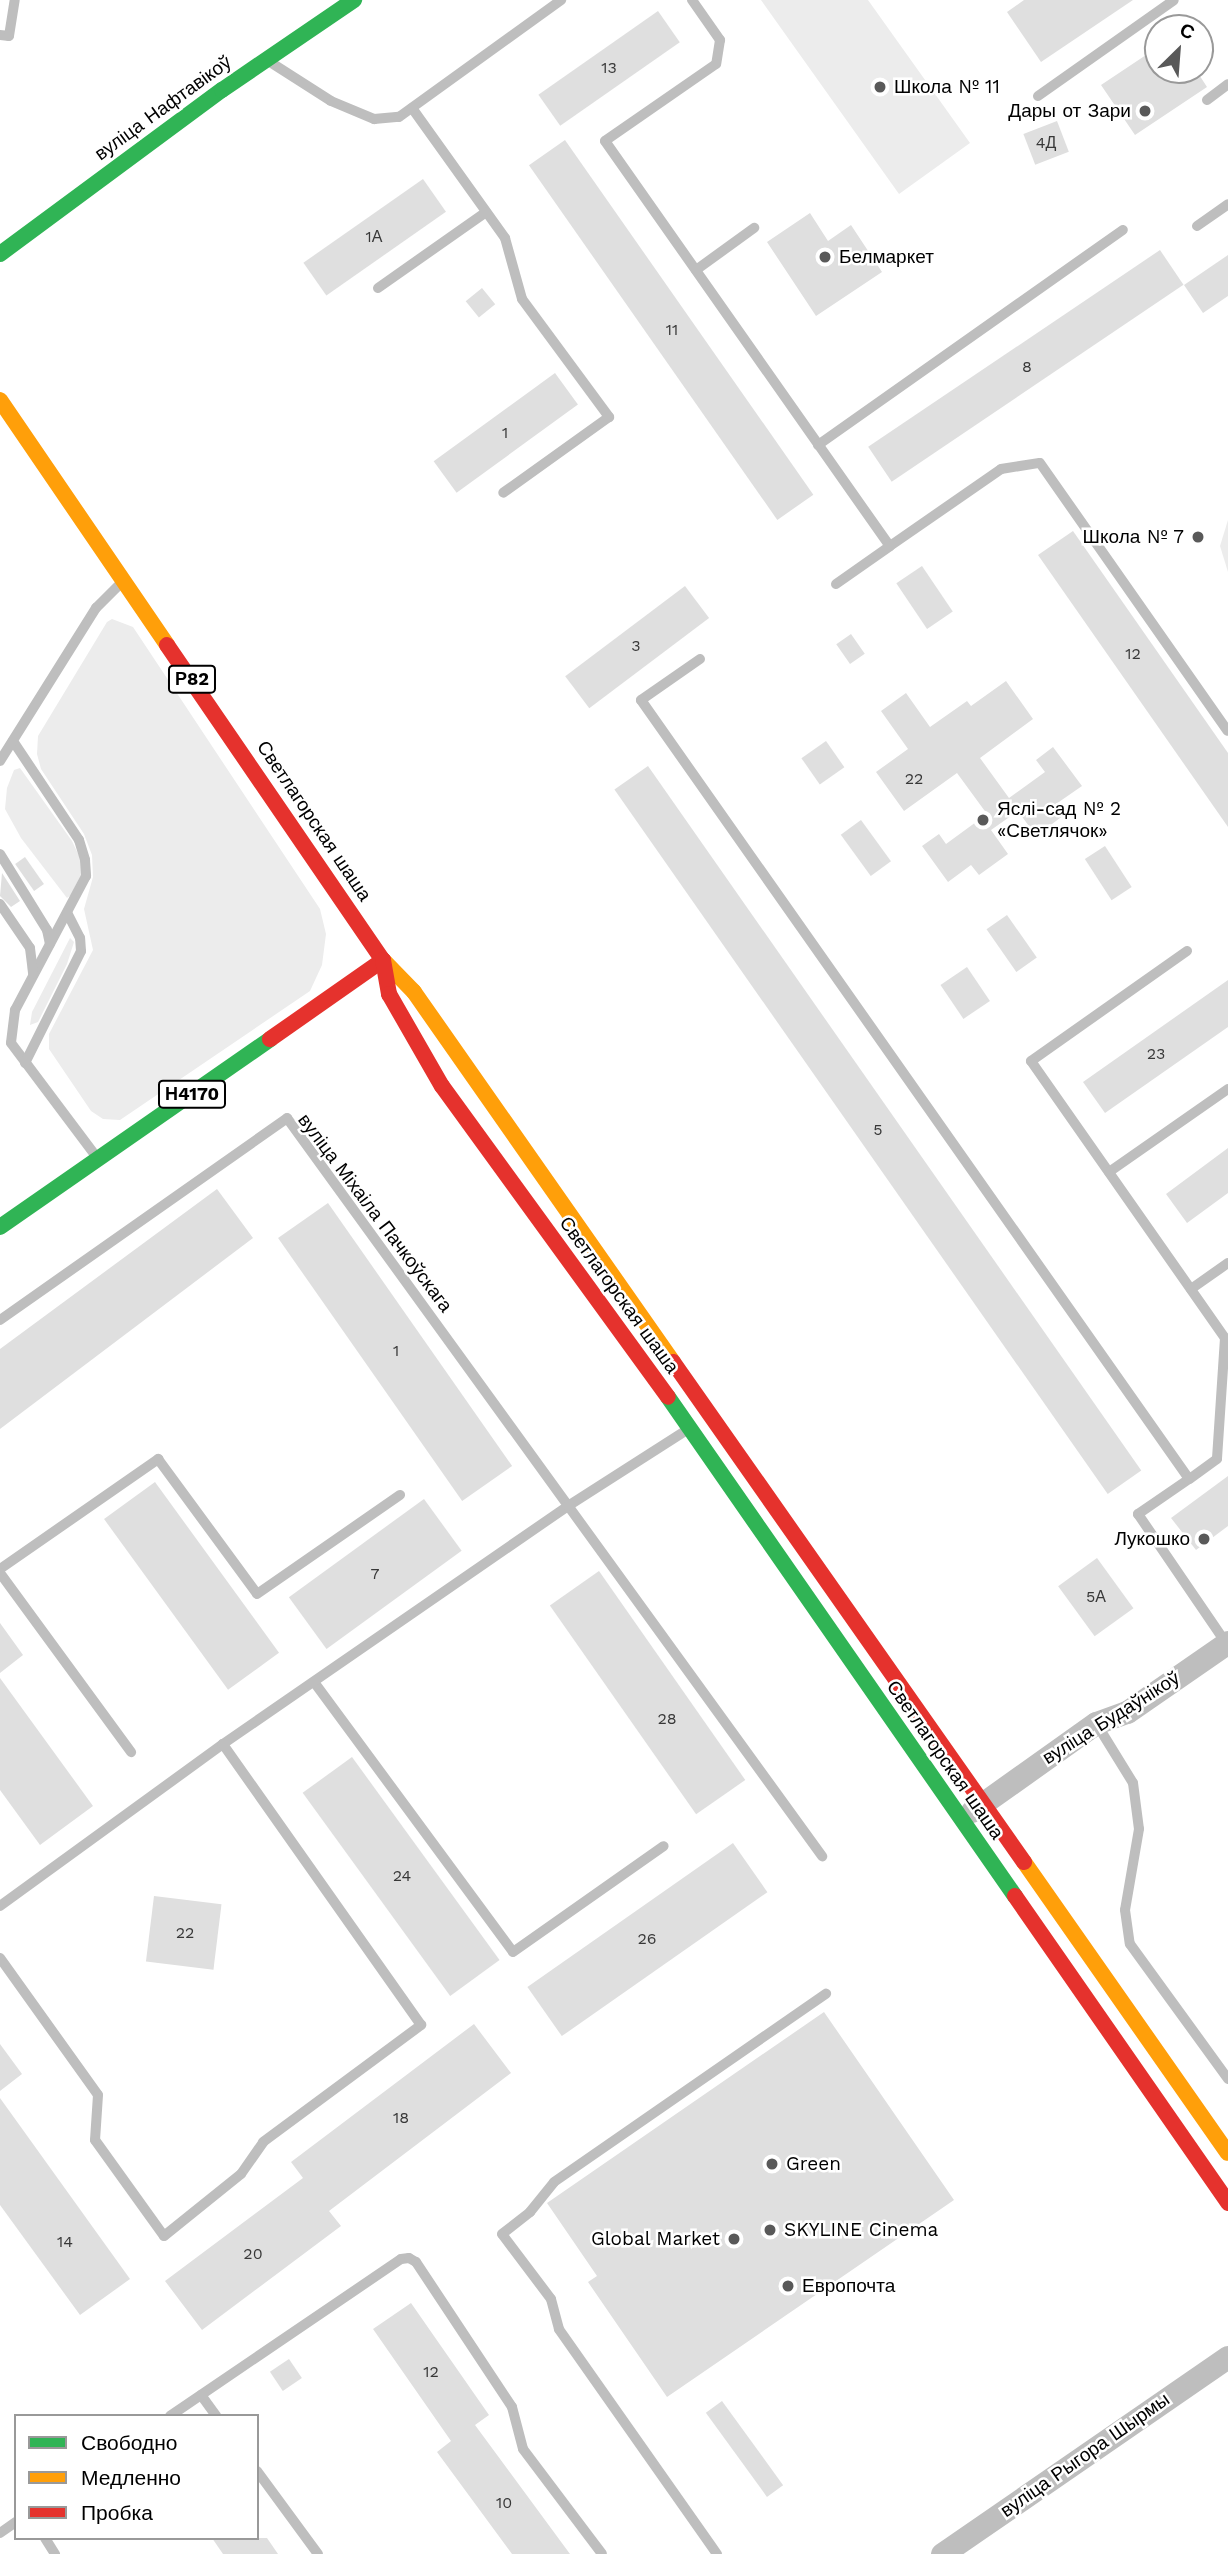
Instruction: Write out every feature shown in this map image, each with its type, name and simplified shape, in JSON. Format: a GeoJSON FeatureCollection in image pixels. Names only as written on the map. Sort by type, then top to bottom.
{"type":"FeatureCollection","features":[{"type":"Feature","properties":{"kind":"main road","name":"вуліца Нафтавікоў"},"geometry":{"type":"LineString","coordinates":[[0,254],[265,59],[354,0]]}},
{"type":"Feature","properties":{"kind":"main road","name":"Светлагорская шаша"},"geometry":{"type":"LineString","coordinates":[[0,400],[383,960],[390,994],[442,1086],[690,1428],[1228,2203]]}},
{"type":"Feature","properties":{"kind":"main road","name":"Н4170"},"geometry":{"type":"LineString","coordinates":[[0,1227],[383,960]]}},
{"type":"Feature","properties":{"kind":"main road"},"geometry":{"type":"LineString","coordinates":[[383,960],[414,992],[1228,2153]]}},
{"type":"Feature","properties":{"kind":"street","name":"вуліца Будаўнікоў"},"geometry":{"type":"LineString","coordinates":[[961,1819],[1096,1723],[1127,1712],[1227,1642]]}},
{"type":"Feature","properties":{"kind":"street","name":"вуліца Рыгора Шырмы"},"geometry":{"type":"LineString","coordinates":[[942,2554],[1228,2357]]}},
{"type":"Feature","properties":{"kind":"lane"},"geometry":{"type":"LineString","coordinates":[[0,35],[9,36],[15,0]]}},
{"type":"Feature","properties":{"kind":"lane"},"geometry":{"type":"LineString","coordinates":[[265,59],[331,101],[374,119],[399,117],[561,0]]}},
{"type":"Feature","properties":{"kind":"lane"},"geometry":{"type":"LineString","coordinates":[[692,0],[720,40],[716,64],[605,141],[890,546]]}},
{"type":"Feature","properties":{"kind":"lane"},"geometry":{"type":"LineString","coordinates":[[1038,96],[1174,0]]}},
{"type":"Feature","properties":{"kind":"lane"},"geometry":{"type":"LineString","coordinates":[[1206,100],[1228,84]]}},
{"type":"Feature","properties":{"kind":"lane"},"geometry":{"type":"LineString","coordinates":[[412,108],[505,238],[522,299],[609,417],[503,493]]}},
{"type":"Feature","properties":{"kind":"lane"},"geometry":{"type":"LineString","coordinates":[[1197,226],[1228,204]]}},
{"type":"Feature","properties":{"kind":"lane"},"geometry":{"type":"LineString","coordinates":[[378,288],[486,212]]}},
{"type":"Feature","properties":{"kind":"lane"},"geometry":{"type":"LineString","coordinates":[[696,270],[754,228]]}},
{"type":"Feature","properties":{"kind":"lane"},"geometry":{"type":"LineString","coordinates":[[818,444],[1123,230]]}},
{"type":"Feature","properties":{"kind":"lane"},"geometry":{"type":"LineString","coordinates":[[836,584],[1001,469],[1040,463],[1228,731]]}},
{"type":"Feature","properties":{"kind":"lane"},"geometry":{"type":"LineString","coordinates":[[0,761],[96,608],[125,580]]}},
{"type":"Feature","properties":{"kind":"lane"},"geometry":{"type":"LineString","coordinates":[[699,659],[641,700],[1189,1479]]}},
{"type":"Feature","properties":{"kind":"lane"},"geometry":{"type":"LineString","coordinates":[[11,1043],[15,1010],[86,876],[79,840],[13,741]]}},
{"type":"Feature","properties":{"kind":"lane"},"geometry":{"type":"LineString","coordinates":[[0,854],[47,930],[50,944]]}},
{"type":"Feature","properties":{"kind":"lane"},"geometry":{"type":"LineString","coordinates":[[0,904],[30,948],[33,974]]}},
{"type":"Feature","properties":{"kind":"lane"},"geometry":{"type":"LineString","coordinates":[[25,1063],[81,951],[80,938],[67,913]]}},
{"type":"Feature","properties":{"kind":"lane"},"geometry":{"type":"LineString","coordinates":[[1187,951],[1031,1060],[1226,1338],[1217,1459]]}},
{"type":"Feature","properties":{"kind":"lane"},"geometry":{"type":"LineString","coordinates":[[0,1033],[11,1043],[98,1159]]}},
{"type":"Feature","properties":{"kind":"lane"},"geometry":{"type":"LineString","coordinates":[[1109,1172],[1228,1089]]}},
{"type":"Feature","properties":{"kind":"lane","name":"вуліца Міхаіла Пачкоўскага"},"geometry":{"type":"LineString","coordinates":[[0,1320],[286,1118],[568,1506]]}},
{"type":"Feature","properties":{"kind":"lane"},"geometry":{"type":"LineString","coordinates":[[1191,1289],[1228,1263]]}},
{"type":"Feature","properties":{"kind":"lane"},"geometry":{"type":"LineString","coordinates":[[0,1906],[223,1744],[568,1506],[690,1428]]}},
{"type":"Feature","properties":{"kind":"lane"},"geometry":{"type":"LineString","coordinates":[[1227,1642],[1138,1514],[1228,1452]]}},
{"type":"Feature","properties":{"kind":"lane"},"geometry":{"type":"LineString","coordinates":[[131,1752],[0,1571],[158,1459],[257,1594],[400,1495]]}},
{"type":"Feature","properties":{"kind":"lane"},"geometry":{"type":"LineString","coordinates":[[568,1506],[822,1856]]}},
{"type":"Feature","properties":{"kind":"lane"},"geometry":{"type":"LineString","coordinates":[[314,1682],[513,1952],[664,1846]]}},
{"type":"Feature","properties":{"kind":"lane"},"geometry":{"type":"LineString","coordinates":[[1096,1723],[1133,1783],[1139,1829],[1125,1910],[1130,1944],[1228,2079]]}},
{"type":"Feature","properties":{"kind":"lane"},"geometry":{"type":"LineString","coordinates":[[0,1958],[98,2095],[95,2140],[164,2236],[242,2174],[262,2142],[421,2025],[223,1744]]}},
{"type":"Feature","properties":{"kind":"lane"},"geometry":{"type":"LineString","coordinates":[[717,2554],[559,2329],[551,2299],[502,2234],[530,2212],[554,2182],[826,1994]]}},
{"type":"Feature","properties":{"kind":"lane"},"geometry":{"type":"LineString","coordinates":[[173,2414],[401,2259],[409,2258],[416,2262],[512,2407],[523,2449],[602,2554]]}},
{"type":"Feature","properties":{"kind":"lane"},"geometry":{"type":"LineString","coordinates":[[201,2395],[215,2414]]}},
{"type":"Feature","properties":{"kind":"lane"},"geometry":{"type":"LineString","coordinates":[[259,2474],[318,2554]]}},
{"type":"Feature","properties":{"kind":"shaded area","name":"Школа № 11"},"geometry":{"type":"Polygon","coordinates":[[[761,0],[868,0],[970,143],[899,194],[761,0]]]}},
{"type":"Feature","properties":{"kind":"shaded area"},"geometry":{"type":"Polygon","coordinates":[[[1228,520],[1228,572],[1220,546],[1228,520]]]}},
{"type":"Feature","properties":{"kind":"shaded area"},"geometry":{"type":"Polygon","coordinates":[[[112,619],[133,627],[320,909],[326,934],[322,965],[310,991],[120,1120],[103,1119],[91,1111],[49,1049],[49,1034],[93,950],[84,909],[93,877],[92,855],[84,834],[41,769],[37,754],[38,736],[107,622],[112,619]]]}},
{"type":"Feature","properties":{"kind":"shaded area"},"geometry":{"type":"Polygon","coordinates":[[[20,768],[72,841],[81,860],[82,873],[67,898],[21,838],[5,809],[7,788],[14,770],[20,768]]]}},
{"type":"Feature","properties":{"kind":"shaded area"},"geometry":{"type":"Polygon","coordinates":[[[70,938],[74,942],[67,964],[38,1022],[30,1025],[32,1012],[70,938]]]}},
{"type":"Feature","properties":{"kind":"building"},"geometry":{"type":"Polygon","coordinates":[[[1024,0],[1133,0],[1041,62],[1007,12],[1024,0]]]}},
{"type":"Feature","properties":{"kind":"building"},"geometry":{"type":"Polygon","coordinates":[[[658,11],[680,42],[560,126],[538,95],[658,11]]]}},
{"type":"Feature","properties":{"kind":"building","name":"Дары от Зари"},"geometry":{"type":"Polygon","coordinates":[[[1144,56],[1144,84],[1205,84],[1207,87],[1135,135],[1101,85],[1144,56]]]}},
{"type":"Feature","properties":{"kind":"building"},"geometry":{"type":"Polygon","coordinates":[[[1057,121],[1069,152],[1035,165],[1023,134],[1057,121]]]}},
{"type":"Feature","properties":{"kind":"building"},"geometry":{"type":"Polygon","coordinates":[[[565,140],[813,495],[777,520],[529,165],[565,140]]]}},
{"type":"Feature","properties":{"kind":"building"},"geometry":{"type":"Polygon","coordinates":[[[423,179],[446,212],[326,296],[303,263],[423,179]]]}},
{"type":"Feature","properties":{"kind":"building","name":"Белмаркет"},"geometry":{"type":"Polygon","coordinates":[[[810,213],[828,241],[851,225],[882,272],[816,316],[767,242],[810,213]]]}},
{"type":"Feature","properties":{"kind":"building"},"geometry":{"type":"Polygon","coordinates":[[[1160,250],[1183,285],[892,482],[868,447],[1160,250]]]}},
{"type":"Feature","properties":{"kind":"building"},"geometry":{"type":"Polygon","coordinates":[[[1228,255],[1228,296],[1203,313],[1184,285],[1228,255]]]}},
{"type":"Feature","properties":{"kind":"building"},"geometry":{"type":"Polygon","coordinates":[[[482,288],[495,304],[479,318],[466,301],[482,288]]]}},
{"type":"Feature","properties":{"kind":"building"},"geometry":{"type":"Polygon","coordinates":[[[555,373],[578,405],[457,493],[434,461],[555,373]]]}},
{"type":"Feature","properties":{"kind":"building"},"geometry":{"type":"Polygon","coordinates":[[[1073,531],[1228,753],[1228,827],[1038,555],[1073,531]]]}},
{"type":"Feature","properties":{"kind":"building"},"geometry":{"type":"Polygon","coordinates":[[[922,566],[953,612],[927,629],[896,583],[922,566]]]}},
{"type":"Feature","properties":{"kind":"building"},"geometry":{"type":"Polygon","coordinates":[[[685,586],[709,618],[589,708],[565,676],[685,586]]]}},
{"type":"Feature","properties":{"kind":"building"},"geometry":{"type":"Polygon","coordinates":[[[851,634],[865,654],[850,664],[836,644],[851,634]]]}},
{"type":"Feature","properties":{"kind":"building"},"geometry":{"type":"Polygon","coordinates":[[[1006,681],[1033,719],[980,758],[1009,798],[1045,772],[1036,760],[1053,747],[1082,786],[1056,804],[1064,815],[1036,836],[1018,811],[991,830],[1008,854],[979,875],[971,865],[948,882],[922,846],[939,834],[946,844],[987,814],[957,773],[904,811],[876,772],[908,749],[881,711],[906,693],[930,727],[967,701],[971,706],[1006,681]]]}},
{"type":"Feature","properties":{"kind":"building"},"geometry":{"type":"Polygon","coordinates":[[[826,741],[844,767],[820,784],[801,758],[826,741]]]}},
{"type":"Feature","properties":{"kind":"building"},"geometry":{"type":"Polygon","coordinates":[[[648,766],[1141,1470],[1108,1494],[614,790],[648,766]]]}},
{"type":"Feature","properties":{"kind":"building"},"geometry":{"type":"Polygon","coordinates":[[[861,820],[891,861],[871,876],[841,835],[861,820]]]}},
{"type":"Feature","properties":{"kind":"building"},"geometry":{"type":"Polygon","coordinates":[[[1105,846],[1132,887],[1112,900],[1085,859],[1105,846]]]}},
{"type":"Feature","properties":{"kind":"building"},"geometry":{"type":"Polygon","coordinates":[[[25,857],[44,884],[34,891],[15,864],[25,857]]]}},
{"type":"Feature","properties":{"kind":"building"},"geometry":{"type":"Polygon","coordinates":[[[2,873],[20,901],[11,907],[0,896],[2,873]]]}},
{"type":"Feature","properties":{"kind":"building"},"geometry":{"type":"Polygon","coordinates":[[[1007,915],[1037,958],[1016,972],[987,929],[1007,915]]]}},
{"type":"Feature","properties":{"kind":"building"},"geometry":{"type":"Polygon","coordinates":[[[967,967],[990,1001],[963,1019],[940,985],[967,967]]]}},
{"type":"Feature","properties":{"kind":"building"},"geometry":{"type":"Polygon","coordinates":[[[1228,980],[1228,1027],[1105,1113],[1083,1082],[1228,980]]]}},
{"type":"Feature","properties":{"kind":"building"},"geometry":{"type":"Polygon","coordinates":[[[1228,1148],[1228,1193],[1187,1223],[1166,1194],[1228,1148]]]}},
{"type":"Feature","properties":{"kind":"building"},"geometry":{"type":"Polygon","coordinates":[[[217,1189],[253,1238],[0,1429],[0,1349],[217,1189]]]}},
{"type":"Feature","properties":{"kind":"building"},"geometry":{"type":"Polygon","coordinates":[[[328,1203],[512,1466],[462,1501],[278,1238],[328,1203]]]}},
{"type":"Feature","properties":{"kind":"building"},"geometry":{"type":"Polygon","coordinates":[[[1228,1476],[1228,1526],[1196,1550],[1171,1518],[1228,1476]]]}},
{"type":"Feature","properties":{"kind":"building"},"geometry":{"type":"Polygon","coordinates":[[[155,1482],[279,1653],[228,1690],[104,1519],[155,1482]]]}},
{"type":"Feature","properties":{"kind":"building"},"geometry":{"type":"Polygon","coordinates":[[[424,1499],[462,1551],[327,1649],[289,1597],[424,1499]]]}},
{"type":"Feature","properties":{"kind":"building"},"geometry":{"type":"Polygon","coordinates":[[[1097,1558],[1133,1608],[1095,1636],[1058,1586],[1097,1558]]]}},
{"type":"Feature","properties":{"kind":"building"},"geometry":{"type":"Polygon","coordinates":[[[599,1571],[745,1780],[696,1814],[550,1605],[599,1571]]]}},
{"type":"Feature","properties":{"kind":"building"},"geometry":{"type":"Polygon","coordinates":[[[0,1623],[23,1655],[0,1673],[0,1623]]]}},
{"type":"Feature","properties":{"kind":"building"},"geometry":{"type":"Polygon","coordinates":[[[0,1678],[93,1806],[40,1845],[0,1790],[0,1678]]]}},
{"type":"Feature","properties":{"kind":"building"},"geometry":{"type":"Polygon","coordinates":[[[352,1757],[500,1960],[450,1996],[303,1793],[352,1757]]]}},
{"type":"Feature","properties":{"kind":"building"},"geometry":{"type":"Polygon","coordinates":[[[733,1843],[767,1892],[562,2036],[527,1987],[733,1843]]]}},
{"type":"Feature","properties":{"kind":"building"},"geometry":{"type":"Polygon","coordinates":[[[154,1896],[221,1904],[213,1970],[146,1962],[154,1896]]]}},
{"type":"Feature","properties":{"kind":"building","name":"Global Market"},"geometry":{"type":"Polygon","coordinates":[[[824,2012],[954,2200],[667,2397],[588,2282],[597,2276],[547,2203],[824,2012]]]}},
{"type":"Feature","properties":{"kind":"building"},"geometry":{"type":"Polygon","coordinates":[[[474,2024],[511,2073],[329,2211],[341,2226],[202,2330],[165,2281],[303,2178],[291,2162],[474,2024]]]}},
{"type":"Feature","properties":{"kind":"building"},"geometry":{"type":"Polygon","coordinates":[[[0,2044],[22,2074],[0,2091],[0,2044]]]}},
{"type":"Feature","properties":{"kind":"building"},"geometry":{"type":"Polygon","coordinates":[[[0,2098],[130,2279],[80,2315],[0,2205],[0,2098]]]}},
{"type":"Feature","properties":{"kind":"building"},"geometry":{"type":"Polygon","coordinates":[[[411,2303],[489,2415],[475,2425],[570,2554],[512,2554],[437,2452],[451,2441],[373,2329],[411,2303]]]}},
{"type":"Feature","properties":{"kind":"building"},"geometry":{"type":"Polygon","coordinates":[[[289,2359],[302,2378],[283,2391],[270,2372],[289,2359]]]}},
{"type":"Feature","properties":{"kind":"building"},"geometry":{"type":"Polygon","coordinates":[[[722,2401],[783,2485],[767,2497],[706,2413],[722,2401]]]}},
{"type":"Feature","properties":{"kind":"building"},"geometry":{"type":"Polygon","coordinates":[[[267,2538],[278,2554],[223,2554],[213,2540],[267,2538]]]}},
{"type":"Feature","properties":{"kind":"traffic: fast"},"geometry":{"type":"LineString","coordinates":[[0,254],[222,90],[354,0]]}},
{"type":"Feature","properties":{"kind":"traffic: fast"},"geometry":{"type":"LineString","coordinates":[[0,1227],[270,1039]]}},
{"type":"Feature","properties":{"kind":"traffic: fast"},"geometry":{"type":"LineString","coordinates":[[668,1397],[1015,1896]]}},
{"type":"Feature","properties":{"kind":"traffic: slow"},"geometry":{"type":"LineString","coordinates":[[0,400],[167,645]]}},
{"type":"Feature","properties":{"kind":"traffic: slow"},"geometry":{"type":"LineString","coordinates":[[384,961],[414,992],[673,1362]]}},
{"type":"Feature","properties":{"kind":"traffic: slow"},"geometry":{"type":"LineString","coordinates":[[1024,1862],[1228,2153]]}},
{"type":"Feature","properties":{"kind":"traffic: jam"},"geometry":{"type":"LineString","coordinates":[[167,645],[383,960],[270,1039]]}},
{"type":"Feature","properties":{"kind":"traffic: jam"},"geometry":{"type":"LineString","coordinates":[[383,960],[389,994],[442,1086],[668,1397]]}},
{"type":"Feature","properties":{"kind":"traffic: jam"},"geometry":{"type":"LineString","coordinates":[[673,1362],[1024,1862]]}},
{"type":"Feature","properties":{"kind":"traffic: jam"},"geometry":{"type":"LineString","coordinates":[[1015,1896],[1228,2203]]}},
{"type":"Feature","properties":{"kind":"place","name":"Школа № 11"},"geometry":{"type":"Point","coordinates":[880,87]}},
{"type":"Feature","properties":{"kind":"place","name":"Дары от Зари"},"geometry":{"type":"Point","coordinates":[1145,111]}},
{"type":"Feature","properties":{"kind":"place","name":"Белмаркет"},"geometry":{"type":"Point","coordinates":[825,257]}},
{"type":"Feature","properties":{"kind":"place","name":"Школа № 7"},"geometry":{"type":"Point","coordinates":[1198,537]}},
{"type":"Feature","properties":{"kind":"place","name":"Яслі-сад № 2 «Светлячок»"},"geometry":{"type":"Point","coordinates":[983,820]}},
{"type":"Feature","properties":{"kind":"place","name":"Лукошко"},"geometry":{"type":"Point","coordinates":[1204,1539]}},
{"type":"Feature","properties":{"kind":"place","name":"Green"},"geometry":{"type":"Point","coordinates":[772,2164]}},
{"type":"Feature","properties":{"kind":"place","name":"SKYLINE Cinema"},"geometry":{"type":"Point","coordinates":[770,2230]}},
{"type":"Feature","properties":{"kind":"place","name":"Global Market"},"geometry":{"type":"Point","coordinates":[734,2239]}},
{"type":"Feature","properties":{"kind":"place","name":"Европочта"},"geometry":{"type":"Point","coordinates":[788,2286]}}]}
